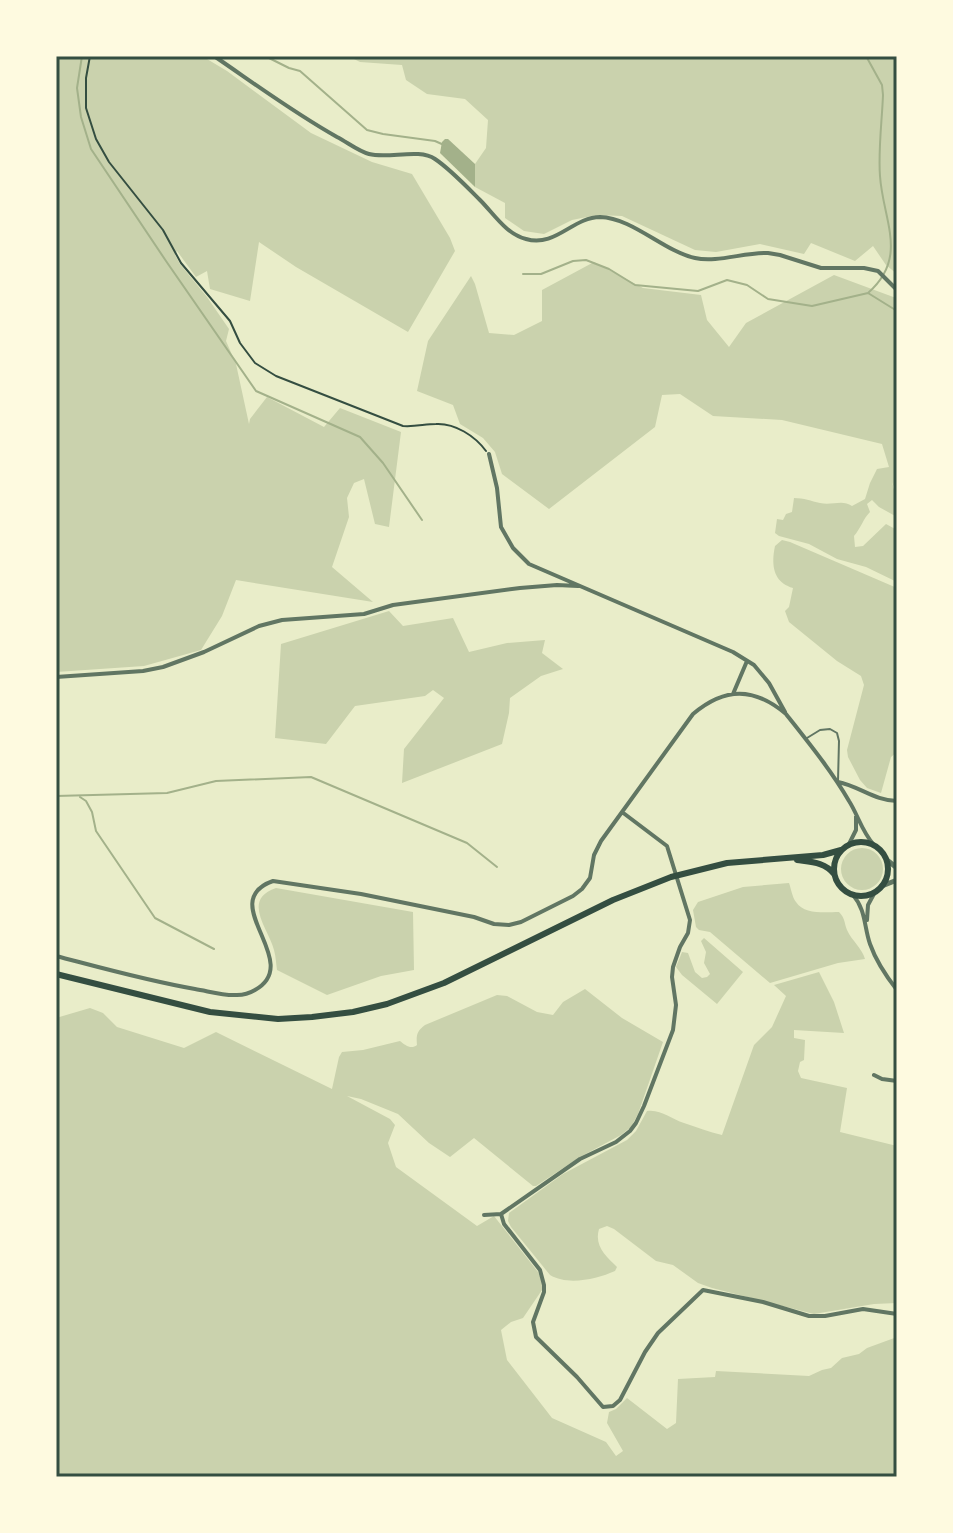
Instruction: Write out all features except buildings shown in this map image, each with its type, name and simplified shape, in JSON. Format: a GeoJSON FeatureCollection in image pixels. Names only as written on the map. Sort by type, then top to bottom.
{"type":"FeatureCollection","features":[{"type":"Feature","properties":{"kind":"main road"},"geometry":{"type":"LineString","coordinates":[[56,974],[210,1012],[243,1017],[301,1018],[353,1012],[387,1004],[444,983],[643,887],[700,869],[754,859],[828,854],[862,841],[874,845],[884,854],[888,874],[875,892],[865,896],[853,895],[841,887],[828,867],[816,862],[782,858]]}},
{"type":"Feature","properties":{"kind":"main road"},"geometry":{"type":"LineString","coordinates":[[834,874],[835,861],[841,850]]}},
{"type":"Feature","properties":{"kind":"street"},"geometry":{"type":"LineString","coordinates":[[214,56],[315,125],[367,153],[427,155],[436,159],[502,225],[526,239],[544,240],[586,220],[607,218],[697,258],[768,253],[821,268],[864,268],[878,271],[897,290]]}},
{"type":"Feature","properties":{"kind":"street"},"geometry":{"type":"LineString","coordinates":[[489,454],[501,527],[513,548],[529,564],[733,652],[754,665],[769,683],[786,714]]}},
{"type":"Feature","properties":{"kind":"street"},"geometry":{"type":"LineString","coordinates":[[56,677],[163,667],[259,626],[282,620],[364,614],[393,605],[520,588],[578,586]]}},
{"type":"Feature","properties":{"kind":"street"},"geometry":{"type":"LineString","coordinates":[[733,694],[747,661]]}},
{"type":"Feature","properties":{"kind":"street"},"geometry":{"type":"LineString","coordinates":[[56,956],[227,995],[253,991],[261,986],[269,973],[271,957],[255,921],[252,905],[254,892],[262,884],[273,881],[444,911],[494,924],[521,922],[582,889],[587,883],[594,855],[693,714],[713,700],[733,694],[761,697],[786,714],[838,782],[874,845]]}},
{"type":"Feature","properties":{"kind":"street"},"geometry":{"type":"LineString","coordinates":[[838,782],[883,800],[897,801]]}},
{"type":"Feature","properties":{"kind":"street"},"geometry":{"type":"LineString","coordinates":[[484,1215],[501,1214],[580,1159],[624,1137],[636,1123],[676,1019],[673,967],[690,926],[685,901],[667,846],[622,812]]}},
{"type":"Feature","properties":{"kind":"street"},"geometry":{"type":"LineString","coordinates":[[849,844],[856,830],[856,814]]}},
{"type":"Feature","properties":{"kind":"street"},"geometry":{"type":"LineString","coordinates":[[887,860],[897,868]]}},
{"type":"Feature","properties":{"kind":"street"},"geometry":{"type":"LineString","coordinates":[[882,886],[897,880]]}},
{"type":"Feature","properties":{"kind":"street"},"geometry":{"type":"LineString","coordinates":[[867,926],[868,905],[875,892]]}},
{"type":"Feature","properties":{"kind":"street"},"geometry":{"type":"LineString","coordinates":[[853,895],[862,907],[869,940],[879,965],[897,990]]}},
{"type":"Feature","properties":{"kind":"street"},"geometry":{"type":"LineString","coordinates":[[874,1075],[897,1081]]}},
{"type":"Feature","properties":{"kind":"street"},"geometry":{"type":"LineString","coordinates":[[501,1214],[504,1224],[542,1274],[544,1292],[533,1322],[536,1337],[603,1407],[613,1406],[620,1400],[658,1333],[703,1290],[763,1302],[809,1316],[863,1309],[897,1314]]}},
{"type":"Feature","properties":{"kind":"lane"},"geometry":{"type":"LineString","coordinates":[[806,739],[820,730],[830,729],[837,733],[838,782]]}},
{"type":"Feature","properties":{"kind":"path"},"geometry":{"type":"LineString","coordinates":[[90,56],[86,108],[96,139],[109,162],[163,230],[181,263],[230,321],[240,343],[255,363],[276,376],[403,426],[438,423],[470,434],[489,454]]}},
{"type":"Feature","properties":{"kind":"shaded area"},"geometry":{"type":"Polygon","coordinates":[[[56,56],[202,56],[311,133],[372,162],[412,174],[450,238],[455,251],[408,332],[259,242],[250,301],[210,289],[207,271],[196,277],[177,251],[175,255],[229,329],[226,341],[236,364],[249,424],[267,397],[324,427],[340,408],[401,432],[389,527],[375,524],[364,479],[354,483],[347,498],[349,517],[332,567],[373,602],[236,580],[222,616],[201,650],[144,666],[56,672],[56,56]]]}},
{"type":"Feature","properties":{"kind":"shaded area"},"geometry":{"type":"Polygon","coordinates":[[[348,56],[897,56],[897,274],[886,265],[873,246],[855,261],[811,243],[804,254],[760,244],[716,252],[695,250],[622,216],[597,215],[572,220],[544,234],[524,231],[505,218],[505,203],[475,187],[475,164],[486,148],[488,120],[465,99],[427,94],[406,80],[402,65],[360,62],[348,56]]]}},
{"type":"Feature","properties":{"kind":"shaded area"},"geometry":{"type":"Polygon","coordinates":[[[445,139],[475,164],[475,187],[440,153],[445,139]]]}},
{"type":"Feature","properties":{"kind":"shaded area"},"geometry":{"type":"Polygon","coordinates":[[[594,262],[643,288],[701,295],[707,320],[729,347],[746,323],[834,275],[896,298],[897,495],[892,482],[897,517],[872,500],[867,504],[870,512],[854,536],[855,547],[863,546],[886,524],[897,530],[897,582],[866,567],[837,559],[809,544],[775,533],[777,519],[783,520],[786,514],[792,512],[794,498],[852,506],[865,499],[877,469],[889,467],[882,444],[782,420],[713,416],[680,394],[662,395],[655,427],[549,509],[502,474],[495,452],[483,438],[460,424],[453,405],[417,391],[428,341],[471,276],[489,333],[514,335],[542,321],[542,290],[594,262]]]}},
{"type":"Feature","properties":{"kind":"shaded area"},"geometry":{"type":"Polygon","coordinates":[[[782,540],[897,588],[897,752],[891,757],[881,793],[867,788],[848,757],[847,750],[864,685],[861,676],[837,661],[789,622],[785,611],[789,607],[793,588],[777,577],[773,560],[775,546],[782,540]]]}},
{"type":"Feature","properties":{"kind":"shaded area"},"geometry":{"type":"Polygon","coordinates":[[[389,611],[403,626],[453,618],[469,652],[507,643],[545,640],[542,653],[563,669],[541,676],[510,698],[502,744],[402,783],[404,749],[444,698],[433,690],[425,696],[355,706],[326,744],[275,738],[281,644],[389,611]]]}},
{"type":"Feature","properties":{"kind":"shaded area"},"geometry":{"type":"Polygon","coordinates":[[[862,848],[877,854],[883,869],[877,884],[862,890],[847,884],[841,869],[847,854],[862,848]]]}},
{"type":"Feature","properties":{"kind":"shaded area"},"geometry":{"type":"Polygon","coordinates":[[[789,883],[795,900],[804,909],[839,912],[865,959],[838,963],[770,983],[710,932],[696,927],[693,910],[698,902],[743,887],[789,883]]]}},
{"type":"Feature","properties":{"kind":"shaded area"},"geometry":{"type":"Polygon","coordinates":[[[276,888],[413,912],[414,970],[381,976],[327,995],[277,970],[274,950],[259,907],[266,893],[276,888]]]}},
{"type":"Feature","properties":{"kind":"shaded area"},"geometry":{"type":"Polygon","coordinates":[[[704,938],[743,972],[717,1004],[676,967],[682,952],[688,953],[695,972],[702,978],[710,974],[704,963],[706,952],[701,941],[704,938]]]}},
{"type":"Feature","properties":{"kind":"shaded area"},"geometry":{"type":"Polygon","coordinates":[[[819,972],[834,1002],[844,1033],[794,1030],[794,1038],[805,1040],[804,1060],[800,1062],[798,1071],[801,1078],[847,1088],[840,1132],[897,1146],[897,1303],[814,1314],[712,1288],[698,1283],[673,1265],[656,1261],[607,1226],[599,1229],[598,1241],[617,1267],[615,1271],[574,1281],[550,1275],[511,1227],[509,1213],[563,1174],[627,1140],[647,1111],[722,1135],[754,1045],[772,1027],[786,996],[774,985],[819,972]]]}},
{"type":"Feature","properties":{"kind":"shaded area"},"geometry":{"type":"Polygon","coordinates":[[[585,989],[622,1018],[663,1042],[631,1127],[536,1186],[474,1138],[450,1157],[429,1143],[398,1114],[347,1096],[390,1119],[395,1125],[388,1143],[396,1167],[477,1226],[494,1216],[538,1272],[542,1290],[523,1318],[501,1330],[507,1360],[552,1418],[606,1442],[616,1456],[623,1451],[607,1423],[609,1412],[627,1398],[667,1429],[676,1423],[678,1379],[715,1377],[716,1371],[809,1376],[831,1368],[842,1358],[897,1337],[897,1477],[56,1477],[56,1018],[90,1008],[103,1013],[117,1027],[184,1048],[216,1032],[332,1089],[342,1052],[400,1041],[413,1047],[417,1045],[420,1029],[425,1025],[497,995],[507,996],[537,1012],[553,1015],[563,1002],[585,989]]]}},
{"type":"Feature","properties":{"kind":"waterway"},"geometry":{"type":"LineString","coordinates":[[82,56],[77,88],[81,117],[91,149],[256,391],[360,437],[383,463],[422,520]]}},
{"type":"Feature","properties":{"kind":"waterway"},"geometry":{"type":"LineString","coordinates":[[265,56],[300,71],[367,130],[444,145]]}},
{"type":"Feature","properties":{"kind":"waterway"},"geometry":{"type":"LineString","coordinates":[[866,56],[882,85],[880,176],[891,252],[888,266],[868,293]]}},
{"type":"Feature","properties":{"kind":"waterway"},"geometry":{"type":"LineString","coordinates":[[523,274],[541,274],[573,261],[586,260],[609,269],[635,285],[698,291],[727,280],[747,285],[768,299],[812,306],[868,293],[897,311]]}},
{"type":"Feature","properties":{"kind":"waterway"},"geometry":{"type":"LineString","coordinates":[[56,796],[167,793],[216,781],[311,777],[467,843],[497,867]]}},
{"type":"Feature","properties":{"kind":"waterway"},"geometry":{"type":"LineString","coordinates":[[80,797],[92,812],[96,831],[155,918],[214,949]]}}]}
